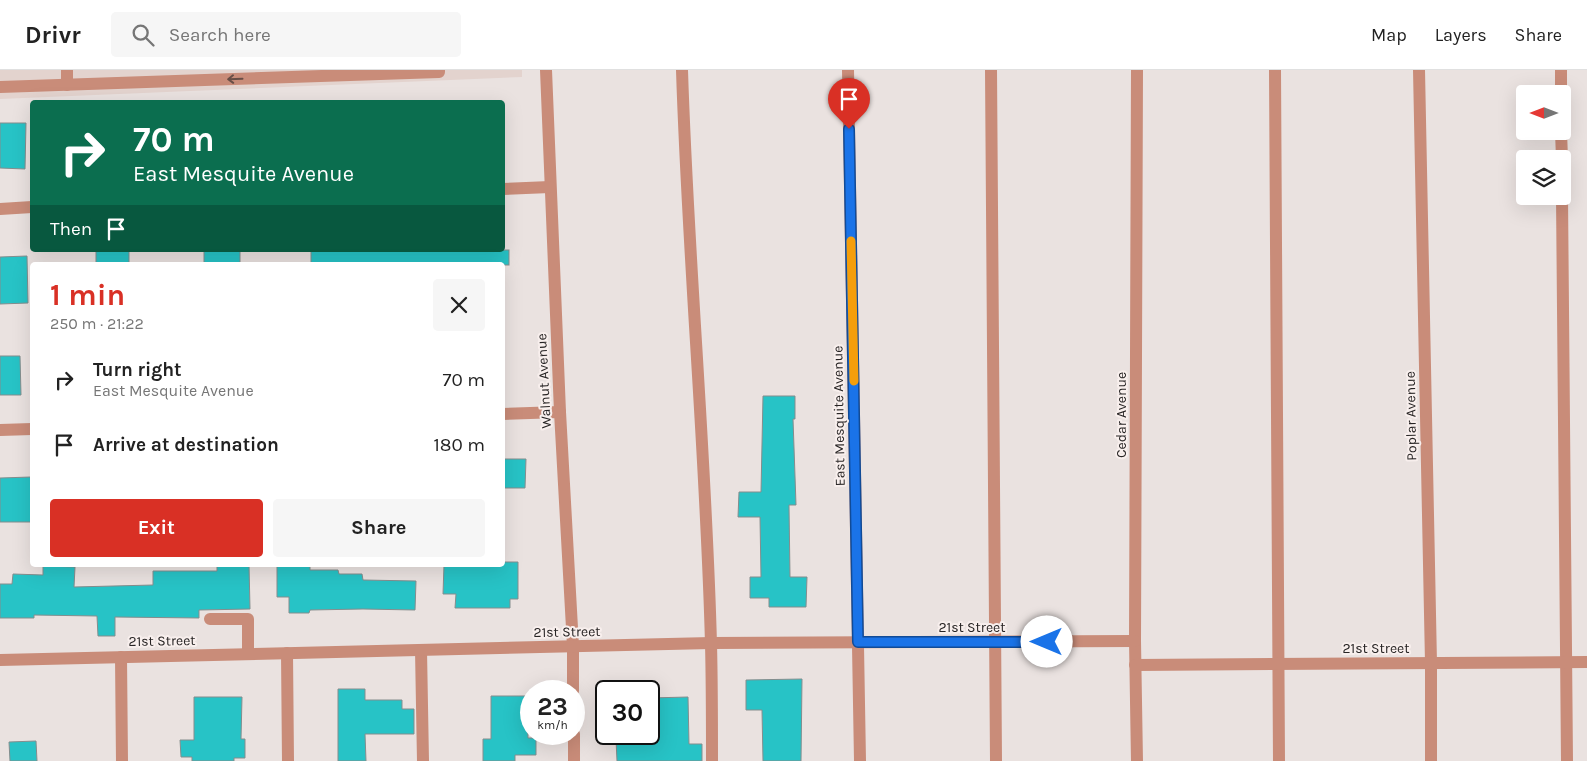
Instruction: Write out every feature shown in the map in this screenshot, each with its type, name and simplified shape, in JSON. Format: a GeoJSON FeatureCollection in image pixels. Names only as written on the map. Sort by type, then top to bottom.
{"type":"FeatureCollection","features":[{"type":"Feature","properties":{"kind":"street"},"geometry":{"type":"LineString","coordinates":[[67,70],[67,85]]}},
{"type":"Feature","properties":{"kind":"street"},"geometry":{"type":"LineString","coordinates":[[0,87],[439,72],[439,70]]}},
{"type":"Feature","properties":{"kind":"street","name":"Walnut Avenue"},"geometry":{"type":"LineString","coordinates":[[546,70],[560,412],[573,646],[573,680]]}},
{"type":"Feature","properties":{"kind":"street"},"geometry":{"type":"LineString","coordinates":[[682,70],[711,643],[712,761]]}},
{"type":"Feature","properties":{"kind":"street","name":"East Mesquite Avenue"},"geometry":{"type":"LineString","coordinates":[[848,70],[860,761]]}},
{"type":"Feature","properties":{"kind":"street"},"geometry":{"type":"LineString","coordinates":[[991,70],[996,761]]}},
{"type":"Feature","properties":{"kind":"street","name":"Cedar Avenue"},"geometry":{"type":"LineString","coordinates":[[1137,70],[1135,641],[1137,761]]}},
{"type":"Feature","properties":{"kind":"street"},"geometry":{"type":"LineString","coordinates":[[1274,70],[1279,761]]}},
{"type":"Feature","properties":{"kind":"street","name":"Poplar Avenue"},"geometry":{"type":"LineString","coordinates":[[1419,70],[1431,663],[1431,761]]}},
{"type":"Feature","properties":{"kind":"street"},"geometry":{"type":"LineString","coordinates":[[1561,70],[1561,85]]}},
{"type":"Feature","properties":{"kind":"street"},"geometry":{"type":"LineString","coordinates":[[505,188],[550,187]]}},
{"type":"Feature","properties":{"kind":"street"},"geometry":{"type":"LineString","coordinates":[[1562,205],[1567,761]]}},
{"type":"Feature","properties":{"kind":"street"},"geometry":{"type":"LineString","coordinates":[[0,209],[30,207]]}},
{"type":"Feature","properties":{"kind":"street"},"geometry":{"type":"LineString","coordinates":[[505,414],[560,412]]}},
{"type":"Feature","properties":{"kind":"street"},"geometry":{"type":"LineString","coordinates":[[0,430],[30,429]]}},
{"type":"Feature","properties":{"kind":"street"},"geometry":{"type":"LineString","coordinates":[[210,619],[248,619],[248,654]]}},
{"type":"Feature","properties":{"kind":"street","name":"21st Street"},"geometry":{"type":"LineString","coordinates":[[0,660],[711,643],[1135,641]]}},
{"type":"Feature","properties":{"kind":"street"},"geometry":{"type":"LineString","coordinates":[[421,650],[422,761]]}},
{"type":"Feature","properties":{"kind":"street"},"geometry":{"type":"LineString","coordinates":[[287,653],[288,761]]}},
{"type":"Feature","properties":{"kind":"street"},"geometry":{"type":"LineString","coordinates":[[121,657],[122,761]]}},
{"type":"Feature","properties":{"kind":"street","name":"21st Street"},"geometry":{"type":"LineString","coordinates":[[1136,665],[1587,662]]}},
{"type":"Feature","properties":{"kind":"street"},"geometry":{"type":"LineString","coordinates":[[574,745],[574,761]]}},
{"type":"Feature","properties":{"kind":"shaded area"},"geometry":{"type":"Polygon","coordinates":[[[0,70],[522,70],[522,77],[0,99],[0,70]]]}},
{"type":"Feature","properties":{"kind":"building"},"geometry":{"type":"Polygon","coordinates":[[[0,123],[26,123],[25,169],[0,168],[0,123]]]}},
{"type":"Feature","properties":{"kind":"building"},"geometry":{"type":"Polygon","coordinates":[[[505,250],[509,250],[509,265],[505,265],[505,262],[311,262],[311,252],[505,252],[505,250]]]}},
{"type":"Feature","properties":{"kind":"building"},"geometry":{"type":"Polygon","coordinates":[[[96,252],[129,252],[129,262],[96,262],[96,252]]]}},
{"type":"Feature","properties":{"kind":"building"},"geometry":{"type":"Polygon","coordinates":[[[204,252],[240,252],[240,262],[204,262],[204,252]]]}},
{"type":"Feature","properties":{"kind":"building"},"geometry":{"type":"Polygon","coordinates":[[[27,256],[28,303],[0,304],[0,257],[27,256]]]}},
{"type":"Feature","properties":{"kind":"building"},"geometry":{"type":"Polygon","coordinates":[[[0,356],[20,356],[21,395],[0,395],[0,356]]]}},
{"type":"Feature","properties":{"kind":"building"},"geometry":{"type":"Polygon","coordinates":[[[763,396],[795,396],[795,419],[793,419],[796,505],[789,505],[790,577],[807,577],[806,607],[769,607],[769,598],[750,598],[750,577],[761,577],[760,517],[738,517],[739,492],[761,492],[763,396]]]}},
{"type":"Feature","properties":{"kind":"building"},"geometry":{"type":"Polygon","coordinates":[[[505,459],[526,459],[525,488],[505,488],[505,459]]]}},
{"type":"Feature","properties":{"kind":"building"},"geometry":{"type":"Polygon","coordinates":[[[30,477],[30,522],[0,522],[0,478],[30,477]]]}},
{"type":"Feature","properties":{"kind":"building"},"geometry":{"type":"Polygon","coordinates":[[[505,562],[518,562],[518,599],[510,599],[510,608],[455,608],[456,594],[443,594],[444,567],[505,567],[505,562]]]}},
{"type":"Feature","properties":{"kind":"building"},"geometry":{"type":"Polygon","coordinates":[[[43,567],[75,567],[74,587],[153,585],[153,571],[217,571],[217,567],[249,567],[250,609],[199,610],[199,618],[115,617],[115,636],[98,636],[97,616],[34,615],[34,618],[0,618],[0,584],[12,584],[13,574],[43,575],[43,567]]]}},
{"type":"Feature","properties":{"kind":"building"},"geometry":{"type":"Polygon","coordinates":[[[277,567],[310,567],[310,570],[338,570],[339,574],[362,574],[363,580],[416,581],[415,610],[310,610],[309,613],[289,613],[289,597],[277,597],[277,567]]]}},
{"type":"Feature","properties":{"kind":"building"},"geometry":{"type":"Polygon","coordinates":[[[802,679],[801,761],[763,761],[762,710],[746,710],[746,680],[802,679]]]}},
{"type":"Feature","properties":{"kind":"building"},"geometry":{"type":"Polygon","coordinates":[[[338,689],[365,689],[365,700],[402,700],[402,709],[414,709],[414,734],[365,734],[366,761],[338,761],[338,689]]]}},
{"type":"Feature","properties":{"kind":"building"},"geometry":{"type":"Polygon","coordinates":[[[491,696],[520,696],[520,745],[536,745],[536,755],[515,755],[515,761],[483,761],[483,739],[491,739],[491,696]]]}},
{"type":"Feature","properties":{"kind":"building"},"geometry":{"type":"Polygon","coordinates":[[[194,697],[242,697],[241,739],[245,739],[245,758],[234,758],[234,761],[192,761],[192,757],[181,757],[180,740],[194,740],[194,697]]]}},
{"type":"Feature","properties":{"kind":"building"},"geometry":{"type":"Polygon","coordinates":[[[688,697],[689,744],[702,744],[702,761],[617,761],[616,745],[660,745],[660,698],[688,697]]]}},
{"type":"Feature","properties":{"kind":"building"},"geometry":{"type":"Polygon","coordinates":[[[36,741],[37,761],[10,761],[9,742],[36,741]]]}},
{"type":"Feature","properties":{"kind":"slow traffic"},"geometry":{"type":"LineString","coordinates":[[851,241],[854,381]]}},
{"type":"Feature","properties":{"kind":"route"},"geometry":{"type":"LineString","coordinates":[[849,129],[858,642],[1047,642]]}}]}
